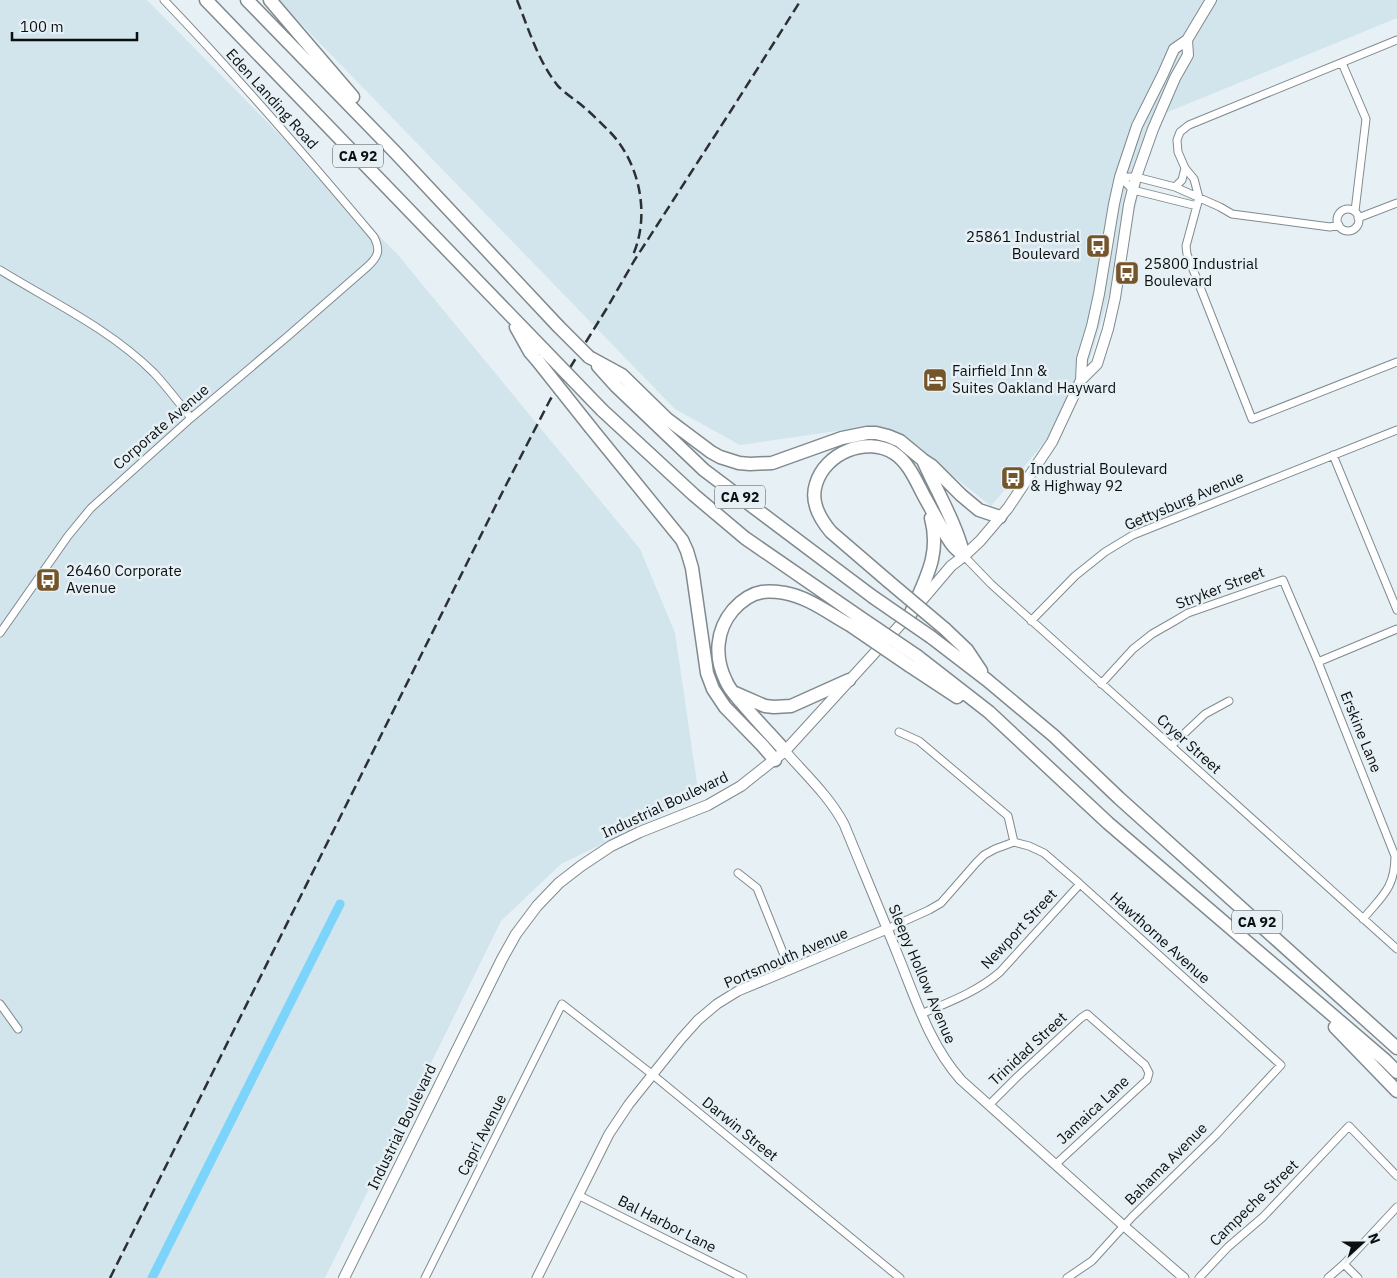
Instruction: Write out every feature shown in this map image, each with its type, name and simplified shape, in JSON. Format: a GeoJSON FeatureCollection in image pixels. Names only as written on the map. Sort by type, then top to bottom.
{"type":"FeatureCollection","features":[{"type":"Feature","properties":{"kind":"highway","name":"CA 92"},"geometry":{"type":"LineString","coordinates":[[206,0],[509,313],[540,355],[694,495],[745,538],[854,620],[989,712],[1108,823],[1397,1072]]}},
{"type":"Feature","properties":{"kind":"highway","name":"CA 92"},"geometry":{"type":"LineString","coordinates":[[247,0],[394,151],[558,326],[589,357],[619,380],[704,470],[873,597],[931,636],[987,680],[1054,736],[1118,798],[1396,1047]]}},
{"type":"Feature","properties":{"kind":"highway"},"geometry":{"type":"LineString","coordinates":[[270,0],[378,126],[394,151]]}},
{"type":"Feature","properties":{"kind":"highway"},"geometry":{"type":"LineString","coordinates":[[540,355],[591,428],[682,540],[692,568],[707,673],[712,689],[775,760]]}},
{"type":"Feature","properties":{"kind":"highway"},"geometry":{"type":"LineString","coordinates":[[619,380],[711,452],[720,458],[729,460],[750,464],[772,463],[842,438],[866,433],[888,436],[900,442],[932,466],[979,510],[1000,518]]}},
{"type":"Feature","properties":{"kind":"highway"},"geometry":{"type":"LineString","coordinates":[[964,556],[952,544],[916,479],[903,460],[888,451],[874,446],[854,448],[835,458],[822,471],[816,484],[815,497],[817,510],[824,524],[967,650],[987,680]]}},
{"type":"Feature","properties":{"kind":"highway"},"geometry":{"type":"LineString","coordinates":[[923,460],[960,538],[964,556]]}},
{"type":"Feature","properties":{"kind":"highway"},"geometry":{"type":"LineString","coordinates":[[911,613],[926,578],[935,545],[934,530],[926,498]]}},
{"type":"Feature","properties":{"kind":"highway"},"geometry":{"type":"LineString","coordinates":[[785,751],[733,692],[725,680],[719,664],[718,645],[727,617],[739,603],[752,595],[770,592],[794,595],[854,620]]}},
{"type":"Feature","properties":{"kind":"highway"},"geometry":{"type":"LineString","coordinates":[[733,692],[765,706],[791,706],[849,680]]}},
{"type":"Feature","properties":{"kind":"highway"},"geometry":{"type":"LineString","coordinates":[[1262,955],[1397,1091]]}},
{"type":"Feature","properties":{"kind":"main road","name":"Industrial Boulevard"},"geometry":{"type":"LineString","coordinates":[[1081,380],[1082,359],[1099,294],[1120,177],[1137,126],[1174,49],[1187,40],[1211,0]]}},
{"type":"Feature","properties":{"kind":"main road","name":"Industrial Boulevard"},"geometry":{"type":"LineString","coordinates":[[344,1278],[502,960],[516,934],[537,906],[559,883],[610,846],[708,805],[741,786],[775,760],[911,613],[951,566],[964,556],[1008,508],[1049,447],[1081,380],[1097,364],[1115,298],[1129,205],[1136,177],[1153,129],[1175,78],[1188,55],[1187,40]]}},
{"type":"Feature","properties":{"kind":"street","name":"Eden Landing Road"},"geometry":{"type":"LineString","coordinates":[[164,0],[290,139],[374,237],[378,245],[378,251],[373,262],[367,267]]}},
{"type":"Feature","properties":{"kind":"street"},"geometry":{"type":"LineString","coordinates":[[1397,40],[1188,124],[1180,132],[1178,140],[1178,152],[1185,168],[1194,179],[1199,198],[1186,246],[1187,254],[1252,419],[1397,362]]}},
{"type":"Feature","properties":{"kind":"street"},"geometry":{"type":"LineString","coordinates":[[1342,63],[1366,119],[1357,226],[1350,231],[1342,229],[1339,225],[1338,218],[1342,212],[1351,210],[1357,215]]}},
{"type":"Feature","properties":{"kind":"street"},"geometry":{"type":"LineString","coordinates":[[1175,187],[1182,180],[1185,168]]}},
{"type":"Feature","properties":{"kind":"street"},"geometry":{"type":"LineString","coordinates":[[1120,177],[1136,177],[1175,187],[1232,214],[1330,227],[1339,225]]}},
{"type":"Feature","properties":{"kind":"street"},"geometry":{"type":"LineString","coordinates":[[1120,177],[1133,190],[1197,206]]}},
{"type":"Feature","properties":{"kind":"street"},"geometry":{"type":"LineString","coordinates":[[1162,198],[1166,185]]}},
{"type":"Feature","properties":{"kind":"street"},"geometry":{"type":"LineString","coordinates":[[1357,215],[1397,203]]}},
{"type":"Feature","properties":{"kind":"street","name":"Corporate Avenue"},"geometry":{"type":"LineString","coordinates":[[0,633],[68,536],[91,508],[191,418],[367,267]]}},
{"type":"Feature","properties":{"kind":"street"},"geometry":{"type":"LineString","coordinates":[[0,270],[114,340],[154,374],[191,418]]}},
{"type":"Feature","properties":{"kind":"street","name":"Gettysburg Avenue"},"geometry":{"type":"LineString","coordinates":[[1031,621],[1075,576],[1106,552],[1133,535],[1397,430]]}},
{"type":"Feature","properties":{"kind":"street"},"geometry":{"type":"LineString","coordinates":[[1333,455],[1397,610]]}},
{"type":"Feature","properties":{"kind":"street","name":"Cryer Street"},"geometry":{"type":"LineString","coordinates":[[964,556],[1031,621],[1397,949]]}},
{"type":"Feature","properties":{"kind":"street","name":"Erskine Lane"},"geometry":{"type":"LineString","coordinates":[[1283,580],[1390,839],[1395,856],[1392,882],[1363,919]]}},
{"type":"Feature","properties":{"kind":"street","name":"Stryker Street"},"geometry":{"type":"LineString","coordinates":[[1101,684],[1134,649],[1152,634],[1188,613],[1283,580]]}},
{"type":"Feature","properties":{"kind":"street"},"geometry":{"type":"LineString","coordinates":[[1318,662],[1397,629]]}},
{"type":"Feature","properties":{"kind":"street"},"geometry":{"type":"LineString","coordinates":[[1171,746],[1204,714],[1229,701]]}},
{"type":"Feature","properties":{"kind":"street"},"geometry":{"type":"LineString","coordinates":[[899,732],[919,741],[1008,816],[1014,842]]}},
{"type":"Feature","properties":{"kind":"street","name":"Sleepy Hollow Avenue"},"geometry":{"type":"LineString","coordinates":[[785,751],[816,784],[835,808],[846,830],[921,1014],[948,1066],[961,1080],[1184,1278]]}},
{"type":"Feature","properties":{"kind":"street","name":"Hawthorne Avenue"},"geometry":{"type":"LineString","coordinates":[[1014,842],[1044,853],[1281,1066]]}},
{"type":"Feature","properties":{"kind":"street","name":"Portsmouth Avenue"},"geometry":{"type":"LineString","coordinates":[[537,1278],[609,1134],[629,1104],[698,1020],[717,1004],[738,991],[929,910],[940,903],[984,855],[1014,842]]}},
{"type":"Feature","properties":{"kind":"street"},"geometry":{"type":"LineString","coordinates":[[738,873],[757,888],[790,970]]}},
{"type":"Feature","properties":{"kind":"street","name":"Newport Street"},"geometry":{"type":"LineString","coordinates":[[921,1014],[988,983],[1080,884]]}},
{"type":"Feature","properties":{"kind":"street"},"geometry":{"type":"LineString","coordinates":[[0,1004],[18,1029]]}},
{"type":"Feature","properties":{"kind":"street","name":"Darwin Street"},"geometry":{"type":"LineString","coordinates":[[562,1004],[652,1075],[900,1278]]}},
{"type":"Feature","properties":{"kind":"street","name":"Capri Avenue"},"geometry":{"type":"LineString","coordinates":[[425,1278],[562,1004]]}},
{"type":"Feature","properties":{"kind":"street","name":"Trinidad Street"},"geometry":{"type":"LineString","coordinates":[[989,1105],[1087,1014]]}},
{"type":"Feature","properties":{"kind":"street","name":"Jamaica Lane"},"geometry":{"type":"LineString","coordinates":[[1056,1164],[1148,1077],[1148,1069],[1145,1065],[1087,1014]]}},
{"type":"Feature","properties":{"kind":"street","name":"Bahama Avenue"},"geometry":{"type":"LineString","coordinates":[[1067,1278],[1092,1261],[1281,1066]]}},
{"type":"Feature","properties":{"kind":"street","name":"Campeche Street"},"geometry":{"type":"LineString","coordinates":[[1199,1278],[1228,1247],[1263,1217],[1349,1126],[1397,1176]]}},
{"type":"Feature","properties":{"kind":"street","name":"Bal Harbor Lane"},"geometry":{"type":"LineString","coordinates":[[578,1195],[743,1278]]}},
{"type":"Feature","properties":{"kind":"street"},"geometry":{"type":"LineString","coordinates":[[1328,1278],[1344,1264],[1397,1207]]}},
{"type":"Feature","properties":{"kind":"street"},"geometry":{"type":"LineString","coordinates":[[1344,1264],[1358,1278]]}},
{"type":"Feature","properties":{"kind":"shaded area"},"geometry":{"type":"Polygon","coordinates":[[[0,0],[147,0],[398,255],[640,549],[675,633],[699,797],[561,864],[501,921],[325,1278],[0,1278],[0,0]]]}},
{"type":"Feature","properties":{"kind":"shaded area"},"geometry":{"type":"Polygon","coordinates":[[[278,0],[1397,0],[1397,18],[1158,116],[1134,213],[1076,405],[991,506],[904,437],[857,428],[740,445],[675,409],[278,0]]]}},
{"type":"Feature","properties":{"kind":"waterway"},"geometry":{"type":"LineString","coordinates":[[152,1278],[340,904]]}},
{"type":"Feature","properties":{"kind":"railway"},"geometry":{"type":"LineString","coordinates":[[517,0],[534,45],[558,86],[610,132],[629,159],[639,191],[641,208],[641,225],[632,257]]}},
{"type":"Feature","properties":{"kind":"railway"},"geometry":{"type":"LineString","coordinates":[[110,1278],[550,400],[634,261],[801,0]]}},
{"type":"Feature","properties":{"kind":"place","name":"25861 Industrial Boulevard"},"geometry":{"type":"Point","coordinates":[1098,246]}},
{"type":"Feature","properties":{"kind":"place","name":"25800 Industrial Boulevard"},"geometry":{"type":"Point","coordinates":[1127,273]}},
{"type":"Feature","properties":{"kind":"place","name":"Fairfield Inn & Suites Oakland Hayward"},"geometry":{"type":"Point","coordinates":[935,380]}},
{"type":"Feature","properties":{"kind":"place","name":"Industrial Boulevard & Highway 92"},"geometry":{"type":"Point","coordinates":[1013,478]}},
{"type":"Feature","properties":{"kind":"place","name":"26460 Corporate Avenue"},"geometry":{"type":"Point","coordinates":[48,580]}}]}
